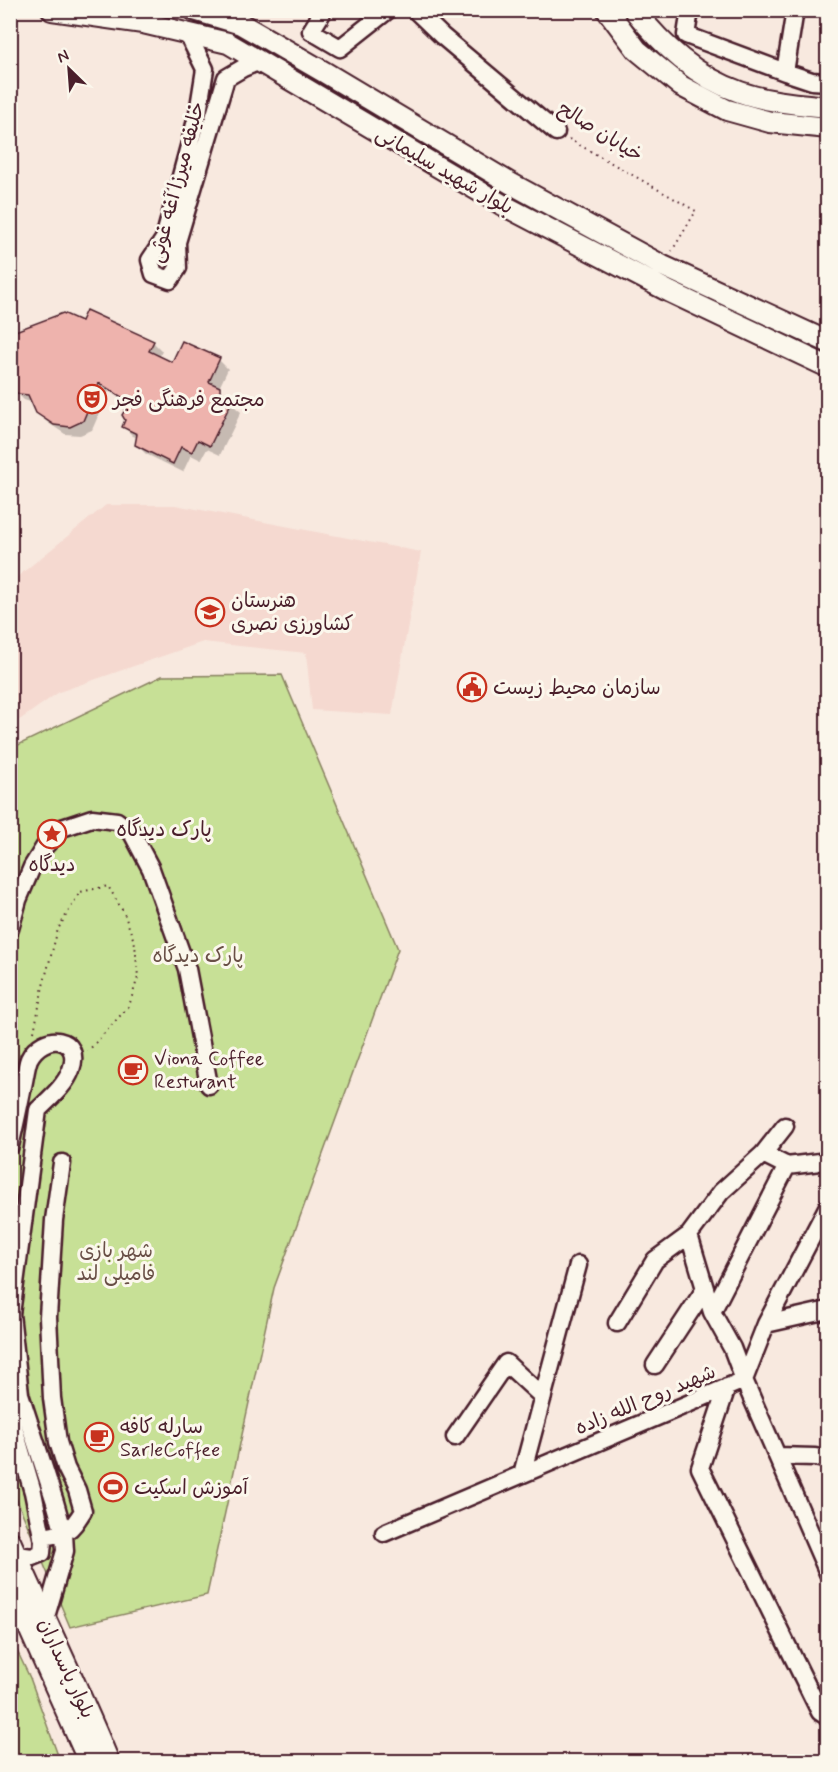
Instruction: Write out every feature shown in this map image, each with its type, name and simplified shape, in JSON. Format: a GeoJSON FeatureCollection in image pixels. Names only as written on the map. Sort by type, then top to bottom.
{"type":"FeatureCollection","features":[{"type":"Feature","properties":{"kind":"main road","name":"بلوار شهید سلیمانی"},"geometry":{"type":"LineString","coordinates":[[52,10],[143,22],[228,43],[501,204],[670,292],[828,367]]}},
{"type":"Feature","properties":{"kind":"main road","name":"بلوار شهید سلیمانی"},"geometry":{"type":"LineString","coordinates":[[194,10],[240,24],[510,183],[663,266],[828,342]]}},
{"type":"Feature","properties":{"kind":"main road"},"geometry":{"type":"LineString","coordinates":[[607,10],[637,50],[681,86],[727,110],[770,122],[828,128]]}},
{"type":"Feature","properties":{"kind":"main road"},"geometry":{"type":"LineString","coordinates":[[634,10],[672,52],[715,81],[741,93],[785,103],[828,107]]}},
{"type":"Feature","properties":{"kind":"main road"},"geometry":{"type":"LineString","coordinates":[[345,110],[357,105],[356,91]]}},
{"type":"Feature","properties":{"kind":"main road"},"geometry":{"type":"LineString","coordinates":[[374,128],[372,114],[376,110],[385,108]]}},
{"type":"Feature","properties":{"kind":"main road"},"geometry":{"type":"LineString","coordinates":[[744,326],[753,307]]}},
{"type":"Feature","properties":{"kind":"main road","name":"بلوار پاسداران"},"geometry":{"type":"LineString","coordinates":[[14,1548],[110,1761]]}},
{"type":"Feature","properties":{"kind":"main road","name":"بلوار پاسداران"},"geometry":{"type":"LineString","coordinates":[[10,1586],[89,1761]]}},
{"type":"Feature","properties":{"kind":"main road"},"geometry":{"type":"LineString","coordinates":[[76,1683],[119,1761]]}},
{"type":"Feature","properties":{"kind":"main road"},"geometry":{"type":"LineString","coordinates":[[57,1691],[80,1761]]}},
{"type":"Feature","properties":{"kind":"street"},"geometry":{"type":"LineString","coordinates":[[317,10],[321,15],[311,31],[340,48],[388,10]]}},
{"type":"Feature","properties":{"kind":"street","name":"خیابان صالح"},"geometry":{"type":"LineString","coordinates":[[416,10],[442,36],[556,132]]}},
{"type":"Feature","properties":{"kind":"street"},"geometry":{"type":"LineString","coordinates":[[690,10],[686,35],[812,81],[828,82]]}},
{"type":"Feature","properties":{"kind":"street"},"geometry":{"type":"LineString","coordinates":[[785,72],[795,10]]}},
{"type":"Feature","properties":{"kind":"street","name":"خلیفه میرزا آغه غوثی"},"geometry":{"type":"LineString","coordinates":[[188,33],[205,69],[198,113],[164,238],[150,260],[154,274],[170,280],[178,268],[177,242],[226,78],[260,61]]}},
{"type":"Feature","properties":{"kind":"street"},"geometry":{"type":"LineString","coordinates":[[10,929],[22,889],[32,867],[50,840],[62,828],[92,818],[117,821],[132,833],[151,870],[187,969],[209,1085]]}},
{"type":"Feature","properties":{"kind":"street"},"geometry":{"type":"LineString","coordinates":[[10,1146],[29,1059],[40,1046],[49,1041],[59,1040],[69,1046],[73,1055],[70,1071],[58,1091],[38,1110],[11,1314],[13,1350],[20,1394],[64,1534],[65,1551],[45,1620]]}},
{"type":"Feature","properties":{"kind":"street"},"geometry":{"type":"LineString","coordinates":[[617,1323],[655,1260],[689,1235],[721,1192],[764,1154],[785,1126]]}},
{"type":"Feature","properties":{"kind":"street"},"geometry":{"type":"LineString","coordinates":[[764,1154],[787,1166],[828,1161]]}},
{"type":"Feature","properties":{"kind":"street"},"geometry":{"type":"LineString","coordinates":[[42,1537],[64,1534],[74,1526],[83,1511],[58,1442],[52,1398],[48,1317],[54,1220],[62,1163]]}},
{"type":"Feature","properties":{"kind":"street"},"geometry":{"type":"LineString","coordinates":[[712,1311],[787,1166]]}},
{"type":"Feature","properties":{"kind":"street","name":"شهید روح الله زاده"},"geometry":{"type":"LineString","coordinates":[[384,1533],[744,1380],[765,1324],[828,1206]]}},
{"type":"Feature","properties":{"kind":"street"},"geometry":{"type":"LineString","coordinates":[[689,1235],[712,1311],[732,1348],[828,1573]]}},
{"type":"Feature","properties":{"kind":"street"},"geometry":{"type":"LineString","coordinates":[[522,1474],[578,1265]]}},
{"type":"Feature","properties":{"kind":"street"},"geometry":{"type":"LineString","coordinates":[[655,1365],[705,1289]]}},
{"type":"Feature","properties":{"kind":"street"},"geometry":{"type":"LineString","coordinates":[[765,1324],[828,1310]]}},
{"type":"Feature","properties":{"kind":"street"},"geometry":{"type":"LineString","coordinates":[[455,1437],[506,1363],[543,1397]]}},
{"type":"Feature","properties":{"kind":"street"},"geometry":{"type":"LineString","coordinates":[[727,1387],[700,1468],[820,1712],[828,1717]]}},
{"type":"Feature","properties":{"kind":"street"},"geometry":{"type":"LineString","coordinates":[[10,1414],[33,1492],[42,1537],[42,1553],[32,1557],[14,1548]]}},
{"type":"Feature","properties":{"kind":"street"},"geometry":{"type":"LineString","coordinates":[[777,1456],[815,1457],[828,1460]]}},
{"type":"Feature","properties":{"kind":"path","name":"خیابان صالح"},"geometry":{"type":"LineString","coordinates":[[556,132],[696,211],[663,266]]}},
{"type":"Feature","properties":{"kind":"path"},"geometry":{"type":"LineString","coordinates":[[29,1059],[43,986],[58,929],[80,891],[108,886],[124,913],[135,944],[138,977],[129,1006],[70,1071]]}},
{"type":"Feature","properties":{"kind":"shaded area","name":"هنرستان کشاورزی نصری"},"geometry":{"type":"Polygon","coordinates":[[[106,505],[175,505],[421,552],[392,715],[312,710],[306,653],[203,642],[59,692],[11,726],[11,582],[106,505]]]}},
{"type":"Feature","properties":{"kind":"green space","name":"پارک دیدگاه"},"geometry":{"type":"Polygon","coordinates":[[[282,675],[398,949],[274,1288],[207,1595],[70,1627],[11,1486],[10,757],[16,746],[162,676],[282,675]]]}},
{"type":"Feature","properties":{"kind":"green space"},"geometry":{"type":"Polygon","coordinates":[[[11,1638],[30,1678],[60,1761],[11,1761],[11,1638]]]}},
{"type":"Feature","properties":{"kind":"building"},"geometry":{"type":"Polygon","coordinates":[[[86,310],[154,341],[149,351],[172,362],[182,341],[220,358],[209,382],[220,387],[220,396],[232,401],[210,446],[198,440],[192,452],[181,447],[173,464],[135,445],[137,434],[122,427],[125,420],[122,415],[130,402],[99,383],[83,421],[70,427],[54,425],[36,413],[28,395],[13,391],[10,384],[10,333],[63,313],[81,321],[86,310]]]}},
{"type":"Feature","properties":{"kind":"place","name":"مجتمع فرهنگی فجر"},"geometry":{"type":"Point","coordinates":[92,399]}},
{"type":"Feature","properties":{"kind":"place","name":"هنرستان کشاورزی نصری"},"geometry":{"type":"Point","coordinates":[210,612]}},
{"type":"Feature","properties":{"kind":"place","name":"سازمان محیط زیست"},"geometry":{"type":"Point","coordinates":[472,687]}},
{"type":"Feature","properties":{"kind":"place","name":"دیدگاه"},"geometry":{"type":"Point","coordinates":[52,834]}},
{"type":"Feature","properties":{"kind":"place","name":"Viona Coffee Resturant"},"geometry":{"type":"Point","coordinates":[133,1070]}},
{"type":"Feature","properties":{"kind":"place","name":"سارله کافه SarleCoffee"},"geometry":{"type":"Point","coordinates":[99,1437]}},
{"type":"Feature","properties":{"kind":"place","name":"آموزش اسکیت"},"geometry":{"type":"Point","coordinates":[113,1487]}},
{"type":"Feature","properties":{"kind":"district","name":"پارک دیدگاه"},"geometry":{"type":"Point","coordinates":[164,829]}},
{"type":"Feature","properties":{"kind":"park label","name":"شهر بازی فامیلی لند"},"geometry":{"type":"Point","coordinates":[116,1262]}}]}
